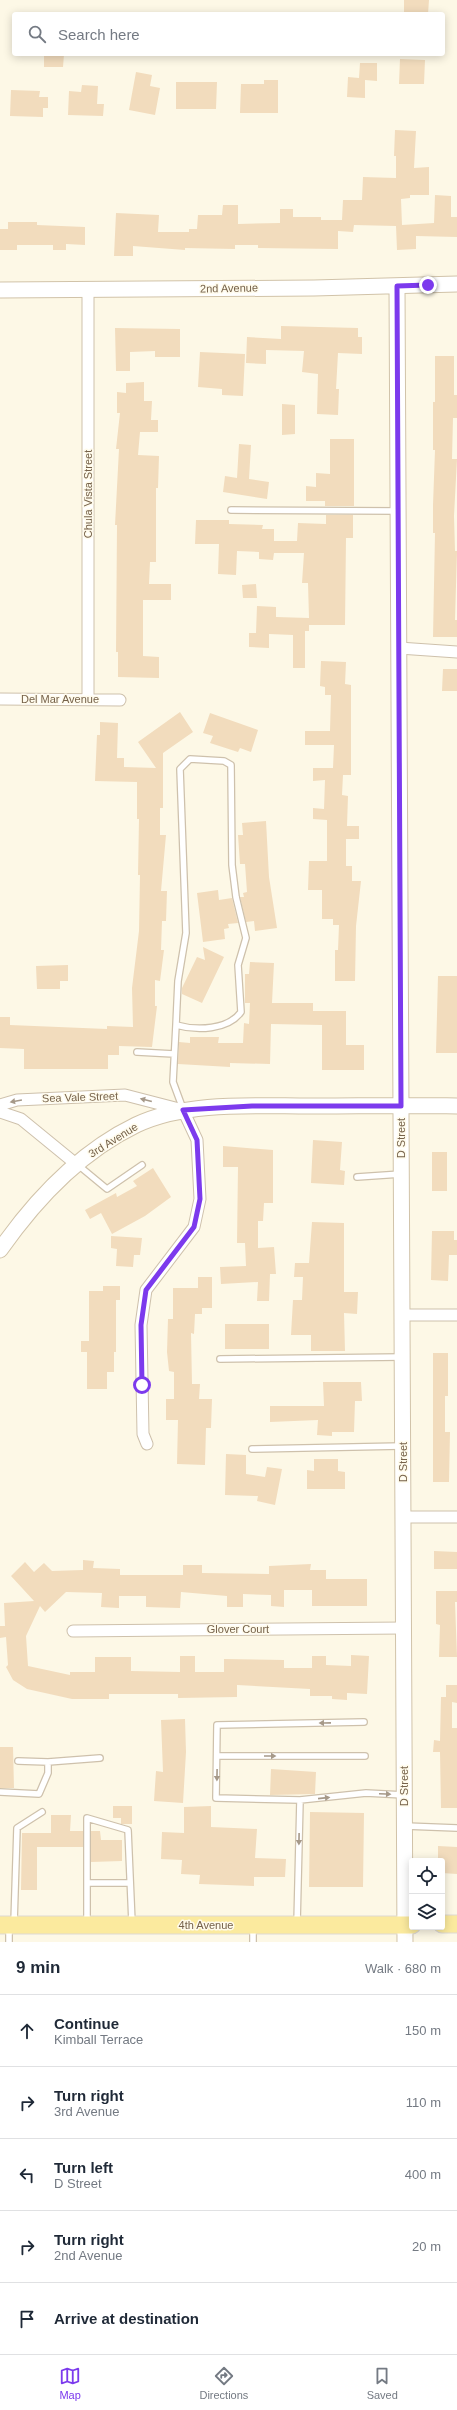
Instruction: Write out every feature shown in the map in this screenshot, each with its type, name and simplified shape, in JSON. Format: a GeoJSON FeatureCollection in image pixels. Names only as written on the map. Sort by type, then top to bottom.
{"type":"FeatureCollection","features":[{"type":"Feature","properties":{"kind":"main road"},"geometry":{"type":"LineString","coordinates":[[445,1924],[457,1924]]}},
{"type":"Feature","properties":{"kind":"main road","name":"4th Avenue"},"geometry":{"type":"LineString","coordinates":[[8,1925],[409,1925]]}},
{"type":"Feature","properties":{"kind":"street","name":"2nd Avenue"},"geometry":{"type":"LineString","coordinates":[[0,290],[397,286],[457,284]]}},
{"type":"Feature","properties":{"kind":"street","name":"D Street"},"geometry":{"type":"LineString","coordinates":[[397,286],[404,1795],[409,1925],[405,1942]]}},
{"type":"Feature","properties":{"kind":"street","name":"Chula Vista Street"},"geometry":{"type":"LineString","coordinates":[[88,290],[88,698]]}},
{"type":"Feature","properties":{"kind":"street"},"geometry":{"type":"LineString","coordinates":[[399,648],[457,652]]}},
{"type":"Feature","properties":{"kind":"street","name":"Del Mar Avenue"},"geometry":{"type":"LineString","coordinates":[[0,699],[88,698],[120,700]]}},
{"type":"Feature","properties":{"kind":"street","name":"Sea Vale Street"},"geometry":{"type":"LineString","coordinates":[[0,1105],[17,1100],[124,1095],[183,1110]]}},
{"type":"Feature","properties":{"kind":"street","name":"3rd Avenue"},"geometry":{"type":"LineString","coordinates":[[0,1250],[21,1221],[76,1164],[103,1144],[137,1124],[183,1110],[252,1106],[457,1106]]}},
{"type":"Feature","properties":{"kind":"street"},"geometry":{"type":"LineString","coordinates":[[147,1444],[143,1429],[141,1325],[146,1290],[194,1227],[200,1199],[197,1140],[183,1110]]}},
{"type":"Feature","properties":{"kind":"street"},"geometry":{"type":"LineString","coordinates":[[0,1112],[20,1119],[76,1164]]}},
{"type":"Feature","properties":{"kind":"street"},"geometry":{"type":"LineString","coordinates":[[402,1315],[457,1315]]}},
{"type":"Feature","properties":{"kind":"street"},"geometry":{"type":"LineString","coordinates":[[403,1517],[457,1517]]}},
{"type":"Feature","properties":{"kind":"street","name":"Glover Court"},"geometry":{"type":"LineString","coordinates":[[73,1631],[404,1628]]}},
{"type":"Feature","properties":{"kind":"lane"},"geometry":{"type":"LineString","coordinates":[[231,510],[398,511]]}},
{"type":"Feature","properties":{"kind":"lane"},"geometry":{"type":"LineString","coordinates":[[176,1025],[184,1027],[220,1027],[235,1020],[241,1012],[238,965],[246,938],[236,897],[232,865],[231,765],[224,760],[190,759],[180,769],[186,933],[178,981],[173,1082],[183,1110]]}},
{"type":"Feature","properties":{"kind":"lane"},"geometry":{"type":"LineString","coordinates":[[137,1052],[174,1054]]}},
{"type":"Feature","properties":{"kind":"lane"},"geometry":{"type":"LineString","coordinates":[[76,1164],[107,1189],[142,1165]]}},
{"type":"Feature","properties":{"kind":"lane"},"geometry":{"type":"LineString","coordinates":[[357,1177],[402,1174]]}},
{"type":"Feature","properties":{"kind":"lane"},"geometry":{"type":"LineString","coordinates":[[220,1359],[402,1358]]}},
{"type":"Feature","properties":{"kind":"lane"},"geometry":{"type":"LineString","coordinates":[[252,1448],[403,1446]]}},
{"type":"Feature","properties":{"kind":"lane"},"geometry":{"type":"LineString","coordinates":[[364,1722],[217,1725],[216,1798],[300,1800],[366,1793],[404,1795]]}},
{"type":"Feature","properties":{"kind":"lane"},"geometry":{"type":"LineString","coordinates":[[217,1756],[365,1756]]}},
{"type":"Feature","properties":{"kind":"lane"},"geometry":{"type":"LineString","coordinates":[[18,1761],[48,1762],[100,1758]]}},
{"type":"Feature","properties":{"kind":"lane"},"geometry":{"type":"LineString","coordinates":[[0,1792],[39,1794],[48,1773],[48,1762]]}},
{"type":"Feature","properties":{"kind":"lane"},"geometry":{"type":"LineString","coordinates":[[297,1925],[300,1800]]}},
{"type":"Feature","properties":{"kind":"lane"},"geometry":{"type":"LineString","coordinates":[[9,1942],[8,1925],[16,1828],[42,1812]]}},
{"type":"Feature","properties":{"kind":"lane"},"geometry":{"type":"LineString","coordinates":[[86,1925],[87,1818],[128,1830],[132,1925]]}},
{"type":"Feature","properties":{"kind":"lane"},"geometry":{"type":"LineString","coordinates":[[405,1826],[457,1828]]}},
{"type":"Feature","properties":{"kind":"lane"},"geometry":{"type":"LineString","coordinates":[[87,1883],[130,1883]]}},
{"type":"Feature","properties":{"kind":"lane"},"geometry":{"type":"LineString","coordinates":[[253,1925],[253,1942]]}},
{"type":"Feature","properties":{"kind":"building"},"geometry":{"type":"Polygon","coordinates":[[[404,0],[429,0],[428,12],[404,12],[404,0]]]}},
{"type":"Feature","properties":{"kind":"building"},"geometry":{"type":"Polygon","coordinates":[[[44,56],[64,56],[63,67],[44,67],[44,56]]]}},
{"type":"Feature","properties":{"kind":"building"},"geometry":{"type":"Polygon","coordinates":[[[400,59],[425,60],[424,84],[399,84],[400,59]]]}},
{"type":"Feature","properties":{"kind":"building"},"geometry":{"type":"Polygon","coordinates":[[[360,63],[377,63],[377,81],[365,80],[365,98],[347,97],[348,77],[359,78],[360,63]]]}},
{"type":"Feature","properties":{"kind":"building"},"geometry":{"type":"Polygon","coordinates":[[[136,72],[152,75],[150,86],[160,88],[155,115],[129,110],[136,72]]]}},
{"type":"Feature","properties":{"kind":"building"},"geometry":{"type":"Polygon","coordinates":[[[264,80],[278,80],[278,113],[240,113],[241,84],[264,84],[264,80]]]}},
{"type":"Feature","properties":{"kind":"building"},"geometry":{"type":"Polygon","coordinates":[[[176,82],[217,82],[216,109],[176,109],[176,82]]]}},
{"type":"Feature","properties":{"kind":"building"},"geometry":{"type":"Polygon","coordinates":[[[82,85],[98,86],[97,104],[104,104],[103,116],[68,115],[69,91],[81,92],[82,85]]]}},
{"type":"Feature","properties":{"kind":"building"},"geometry":{"type":"Polygon","coordinates":[[[11,90],[40,91],[39,97],[48,97],[48,108],[43,108],[43,117],[10,116],[11,90]]]}},
{"type":"Feature","properties":{"kind":"building"},"geometry":{"type":"Polygon","coordinates":[[[395,130],[416,131],[414,168],[429,167],[429,195],[410,195],[410,198],[401,199],[402,225],[434,223],[435,195],[451,196],[451,217],[457,217],[457,237],[416,236],[416,249],[397,250],[396,226],[354,225],[353,232],[338,231],[338,249],[258,248],[258,245],[235,245],[235,249],[185,248],[185,250],[133,246],[133,256],[114,256],[116,213],[159,215],[158,232],[189,232],[189,229],[197,229],[198,215],[222,215],[223,205],[238,205],[238,224],[280,223],[280,209],[293,209],[293,217],[321,217],[321,220],[342,220],[343,200],[362,200],[363,177],[396,178],[396,156],[394,156],[395,130]]]}},
{"type":"Feature","properties":{"kind":"building"},"geometry":{"type":"Polygon","coordinates":[[[8,222],[37,222],[37,225],[85,227],[85,245],[66,244],[66,250],[53,250],[53,245],[17,245],[17,250],[0,250],[0,229],[8,229],[8,222]]]}},
{"type":"Feature","properties":{"kind":"building"},"geometry":{"type":"Polygon","coordinates":[[[281,326],[358,328],[358,337],[362,337],[362,354],[338,353],[336,389],[339,389],[338,415],[317,414],[318,374],[302,372],[304,351],[266,350],[266,364],[246,363],[247,337],[281,339],[281,326]]]}},
{"type":"Feature","properties":{"kind":"building"},"geometry":{"type":"Polygon","coordinates":[[[115,328],[180,329],[180,357],[155,357],[155,351],[130,352],[130,371],[116,371],[115,328]]]}},
{"type":"Feature","properties":{"kind":"building"},"geometry":{"type":"Polygon","coordinates":[[[200,352],[245,354],[243,396],[222,395],[222,389],[198,387],[200,352]]]}},
{"type":"Feature","properties":{"kind":"building"},"geometry":{"type":"Polygon","coordinates":[[[435,356],[454,356],[454,395],[457,395],[457,418],[453,418],[452,459],[457,459],[454,516],[455,551],[457,551],[455,620],[457,620],[457,637],[433,637],[435,533],[433,533],[433,505],[435,450],[433,450],[433,402],[435,402],[435,356]]]}},
{"type":"Feature","properties":{"kind":"building"},"geometry":{"type":"Polygon","coordinates":[[[144,382],[144,401],[152,401],[151,420],[158,420],[158,432],[140,432],[138,455],[159,456],[158,488],[156,488],[156,562],[150,562],[149,584],[171,584],[171,600],[143,600],[143,656],[159,657],[159,678],[118,677],[118,652],[116,652],[117,525],[115,525],[119,449],[116,449],[120,413],[117,413],[117,392],[126,393],[126,383],[144,382]]]}},
{"type":"Feature","properties":{"kind":"building"},"geometry":{"type":"Polygon","coordinates":[[[282,404],[295,405],[295,434],[282,435],[282,404]]]}},
{"type":"Feature","properties":{"kind":"building"},"geometry":{"type":"Polygon","coordinates":[[[330,439],[354,439],[354,506],[325,506],[325,501],[306,501],[306,486],[316,487],[316,473],[330,474],[330,439]]]}},
{"type":"Feature","properties":{"kind":"building"},"geometry":{"type":"Polygon","coordinates":[[[239,444],[251,445],[249,479],[269,482],[267,499],[223,492],[225,476],[237,478],[239,444]]]}},
{"type":"Feature","properties":{"kind":"building"},"geometry":{"type":"Polygon","coordinates":[[[326,515],[353,515],[353,538],[346,538],[345,625],[309,625],[309,631],[305,631],[305,668],[293,668],[293,635],[269,634],[269,648],[249,647],[249,633],[256,633],[257,606],[276,607],[276,617],[309,618],[308,583],[302,583],[304,553],[274,553],[273,560],[259,559],[259,552],[237,551],[236,575],[218,574],[219,544],[195,544],[196,520],[229,520],[229,524],[263,525],[262,529],[274,529],[274,541],[297,541],[298,523],[326,524],[326,515]]]}},
{"type":"Feature","properties":{"kind":"building"},"geometry":{"type":"Polygon","coordinates":[[[256,584],[257,598],[243,598],[242,585],[256,584]]]}},
{"type":"Feature","properties":{"kind":"building"},"geometry":{"type":"Polygon","coordinates":[[[321,661],[346,662],[345,684],[351,685],[351,775],[343,775],[342,795],[348,796],[347,826],[359,826],[359,839],[346,839],[346,866],[352,866],[352,881],[361,881],[356,926],[355,981],[335,981],[335,950],[338,950],[339,925],[333,925],[333,919],[322,919],[322,890],[308,890],[309,861],[327,861],[327,820],[313,819],[313,808],[324,809],[325,780],[313,781],[313,768],[333,768],[334,745],[305,745],[305,731],[330,731],[331,695],[325,695],[325,687],[320,686],[321,661]]]}},
{"type":"Feature","properties":{"kind":"building"},"geometry":{"type":"Polygon","coordinates":[[[443,669],[457,669],[457,691],[442,691],[443,669]]]}},
{"type":"Feature","properties":{"kind":"building"},"geometry":{"type":"Polygon","coordinates":[[[180,712],[193,732],[163,753],[163,808],[160,808],[160,835],[166,835],[161,891],[167,891],[166,921],[162,921],[161,950],[164,950],[160,981],[155,980],[155,1006],[157,1006],[152,1047],[119,1046],[119,1055],[108,1055],[108,1069],[24,1069],[24,1049],[0,1048],[0,1017],[10,1017],[10,1025],[107,1029],[107,1026],[133,1027],[132,988],[139,931],[140,875],[138,875],[139,819],[137,819],[137,782],[95,781],[97,735],[100,735],[100,722],[118,723],[117,758],[124,758],[124,767],[156,768],[138,742],[180,712]]]}},
{"type":"Feature","properties":{"kind":"building"},"geometry":{"type":"Polygon","coordinates":[[[210,713],[258,730],[251,752],[240,748],[238,752],[210,743],[213,736],[203,733],[210,713]]]}},
{"type":"Feature","properties":{"kind":"building"},"geometry":{"type":"Polygon","coordinates":[[[266,821],[269,877],[277,928],[255,931],[254,921],[246,922],[240,897],[244,897],[243,893],[247,892],[245,864],[240,864],[238,835],[243,835],[242,823],[266,821]]]}},
{"type":"Feature","properties":{"kind":"building"},"geometry":{"type":"Polygon","coordinates":[[[218,890],[219,900],[232,898],[238,923],[228,924],[229,928],[224,929],[225,939],[203,942],[197,893],[218,890]]]}},
{"type":"Feature","properties":{"kind":"building"},"geometry":{"type":"Polygon","coordinates":[[[203,947],[224,957],[202,1003],[182,994],[182,988],[197,957],[205,960],[203,947]]]}},
{"type":"Feature","properties":{"kind":"building"},"geometry":{"type":"Polygon","coordinates":[[[250,962],[274,963],[272,1003],[313,1003],[313,1011],[346,1011],[346,1045],[364,1045],[364,1070],[322,1070],[322,1025],[271,1024],[270,1064],[230,1063],[230,1067],[178,1064],[179,1042],[190,1043],[190,1037],[219,1037],[218,1043],[243,1043],[244,1023],[249,1024],[250,1003],[245,1003],[245,974],[249,974],[250,962]]]}},
{"type":"Feature","properties":{"kind":"building"},"geometry":{"type":"Polygon","coordinates":[[[68,965],[68,981],[60,981],[60,989],[37,989],[36,966],[68,965]]]}},
{"type":"Feature","properties":{"kind":"building"},"geometry":{"type":"Polygon","coordinates":[[[438,976],[457,976],[457,1053],[436,1053],[438,976]]]}},
{"type":"Feature","properties":{"kind":"building"},"geometry":{"type":"Polygon","coordinates":[[[313,1140],[342,1142],[340,1170],[345,1171],[344,1185],[311,1183],[313,1140]]]}},
{"type":"Feature","properties":{"kind":"building"},"geometry":{"type":"Polygon","coordinates":[[[223,1146],[273,1150],[273,1203],[264,1203],[263,1221],[258,1221],[258,1248],[274,1247],[276,1274],[270,1274],[269,1301],[257,1301],[258,1282],[221,1284],[220,1267],[246,1266],[245,1243],[237,1243],[238,1167],[223,1167],[223,1146]]]}},
{"type":"Feature","properties":{"kind":"building"},"geometry":{"type":"Polygon","coordinates":[[[432,1152],[447,1152],[447,1191],[432,1191],[432,1152]]]}},
{"type":"Feature","properties":{"kind":"building"},"geometry":{"type":"Polygon","coordinates":[[[153,1168],[171,1197],[145,1216],[112,1234],[101,1213],[90,1219],[85,1210],[116,1193],[117,1197],[137,1186],[133,1181],[153,1168]]]}},
{"type":"Feature","properties":{"kind":"building"},"geometry":{"type":"Polygon","coordinates":[[[312,1222],[344,1223],[344,1292],[358,1292],[357,1314],[344,1313],[345,1351],[311,1351],[311,1335],[291,1335],[293,1300],[302,1300],[303,1277],[294,1277],[295,1263],[309,1263],[312,1222]]]}},
{"type":"Feature","properties":{"kind":"building"},"geometry":{"type":"Polygon","coordinates":[[[432,1231],[454,1231],[454,1240],[457,1240],[457,1255],[449,1255],[448,1281],[431,1280],[432,1231]]]}},
{"type":"Feature","properties":{"kind":"building"},"geometry":{"type":"Polygon","coordinates":[[[111,1236],[142,1238],[140,1255],[134,1255],[133,1267],[116,1266],[117,1249],[111,1248],[111,1236]]]}},
{"type":"Feature","properties":{"kind":"building"},"geometry":{"type":"Polygon","coordinates":[[[198,1277],[212,1277],[212,1308],[202,1308],[202,1314],[195,1314],[194,1334],[191,1333],[192,1384],[200,1384],[199,1399],[212,1399],[211,1428],[206,1428],[205,1465],[177,1464],[178,1420],[166,1420],[166,1399],[174,1399],[174,1372],[169,1371],[167,1352],[168,1319],[173,1319],[173,1288],[198,1288],[198,1277]]]}},
{"type":"Feature","properties":{"kind":"building"},"geometry":{"type":"Polygon","coordinates":[[[103,1286],[120,1286],[120,1300],[116,1300],[116,1352],[114,1352],[114,1372],[107,1372],[107,1389],[87,1389],[87,1352],[81,1352],[81,1341],[89,1341],[89,1291],[103,1291],[103,1286]]]}},
{"type":"Feature","properties":{"kind":"building"},"geometry":{"type":"Polygon","coordinates":[[[225,1324],[269,1324],[269,1349],[225,1349],[225,1324]]]}},
{"type":"Feature","properties":{"kind":"building"},"geometry":{"type":"Polygon","coordinates":[[[433,1353],[448,1353],[448,1396],[445,1396],[445,1432],[450,1432],[449,1482],[433,1482],[433,1353]]]}},
{"type":"Feature","properties":{"kind":"building"},"geometry":{"type":"Polygon","coordinates":[[[323,1382],[361,1382],[362,1401],[355,1401],[354,1432],[332,1432],[332,1436],[317,1435],[318,1420],[270,1422],[270,1406],[324,1406],[323,1382]]]}},
{"type":"Feature","properties":{"kind":"building"},"geometry":{"type":"Polygon","coordinates":[[[226,1454],[246,1455],[246,1474],[265,1477],[267,1467],[282,1469],[275,1505],[257,1501],[258,1496],[225,1495],[226,1454]]]}},
{"type":"Feature","properties":{"kind":"building"},"geometry":{"type":"Polygon","coordinates":[[[314,1459],[338,1459],[338,1471],[345,1472],[345,1489],[307,1489],[307,1470],[314,1471],[314,1459]]]}},
{"type":"Feature","properties":{"kind":"building"},"geometry":{"type":"Polygon","coordinates":[[[434,1551],[457,1552],[457,1569],[434,1569],[434,1551]]]}},
{"type":"Feature","properties":{"kind":"building"},"geometry":{"type":"Polygon","coordinates":[[[83,1560],[94,1561],[93,1568],[120,1569],[120,1575],[183,1575],[183,1565],[202,1565],[202,1573],[269,1574],[269,1566],[311,1564],[310,1570],[326,1570],[326,1579],[367,1579],[367,1606],[312,1606],[312,1590],[284,1590],[284,1607],[271,1606],[271,1595],[243,1594],[243,1607],[227,1607],[227,1596],[181,1592],[180,1608],[146,1607],[146,1596],[119,1596],[119,1608],[101,1607],[102,1593],[66,1592],[45,1612],[40,1606],[26,1636],[28,1666],[70,1675],[70,1672],[95,1672],[95,1657],[131,1657],[131,1671],[180,1672],[180,1656],[195,1656],[195,1672],[224,1672],[224,1659],[284,1660],[284,1668],[312,1668],[312,1656],[326,1656],[326,1665],[351,1666],[351,1655],[369,1656],[367,1694],[347,1693],[347,1700],[332,1699],[332,1696],[310,1696],[310,1689],[237,1685],[237,1697],[178,1698],[178,1694],[109,1694],[109,1699],[72,1699],[27,1689],[13,1680],[6,1667],[8,1665],[6,1637],[0,1638],[0,1626],[5,1626],[4,1603],[34,1601],[11,1576],[25,1562],[34,1572],[44,1563],[52,1571],[83,1570],[83,1560]]]}},
{"type":"Feature","properties":{"kind":"building"},"geometry":{"type":"Polygon","coordinates":[[[436,1591],[457,1591],[457,1602],[455,1602],[457,1657],[439,1657],[440,1625],[436,1624],[436,1591]]]}},
{"type":"Feature","properties":{"kind":"building"},"geometry":{"type":"Polygon","coordinates":[[[446,1685],[457,1685],[457,1703],[452,1702],[452,1728],[457,1728],[457,1808],[441,1808],[440,1752],[433,1752],[434,1740],[440,1741],[441,1697],[446,1697],[446,1685]]]}},
{"type":"Feature","properties":{"kind":"building"},"geometry":{"type":"Polygon","coordinates":[[[185,1719],[186,1752],[183,1803],[154,1801],[156,1771],[163,1772],[161,1720],[185,1719]]]}},
{"type":"Feature","properties":{"kind":"building"},"geometry":{"type":"Polygon","coordinates":[[[0,1747],[13,1747],[14,1788],[0,1788],[0,1747]]]}},
{"type":"Feature","properties":{"kind":"building"},"geometry":{"type":"Polygon","coordinates":[[[271,1769],[316,1772],[315,1794],[270,1795],[271,1769]]]}},
{"type":"Feature","properties":{"kind":"building"},"geometry":{"type":"Polygon","coordinates":[[[113,1806],[132,1806],[132,1824],[121,1824],[121,1818],[113,1818],[113,1806]]]}},
{"type":"Feature","properties":{"kind":"building"},"geometry":{"type":"Polygon","coordinates":[[[211,1806],[211,1827],[257,1829],[255,1858],[286,1859],[285,1877],[254,1877],[254,1886],[199,1884],[200,1875],[181,1874],[182,1860],[161,1859],[162,1832],[184,1833],[184,1807],[211,1806]]]}},
{"type":"Feature","properties":{"kind":"building"},"geometry":{"type":"Polygon","coordinates":[[[310,1812],[364,1813],[363,1887],[309,1887],[310,1812]]]}},
{"type":"Feature","properties":{"kind":"building"},"geometry":{"type":"Polygon","coordinates":[[[51,1815],[71,1815],[70,1831],[83,1831],[83,1847],[37,1847],[37,1890],[21,1890],[22,1833],[51,1833],[51,1815]]]}},
{"type":"Feature","properties":{"kind":"building"},"geometry":{"type":"Polygon","coordinates":[[[91,1831],[100,1831],[101,1840],[122,1840],[122,1861],[91,1862],[91,1831]]]}},
{"type":"Feature","properties":{"kind":"building"},"geometry":{"type":"Polygon","coordinates":[[[438,1846],[457,1847],[457,1874],[445,1873],[445,1858],[438,1858],[438,1846]]]}},
{"type":"Feature","properties":{"kind":"route"},"geometry":{"type":"LineString","coordinates":[[142,1385],[141,1325],[146,1290],[165,1262],[184,1242],[194,1227],[200,1199],[197,1140],[183,1110],[252,1106],[401,1106],[397,286],[428,285]]}}]}
